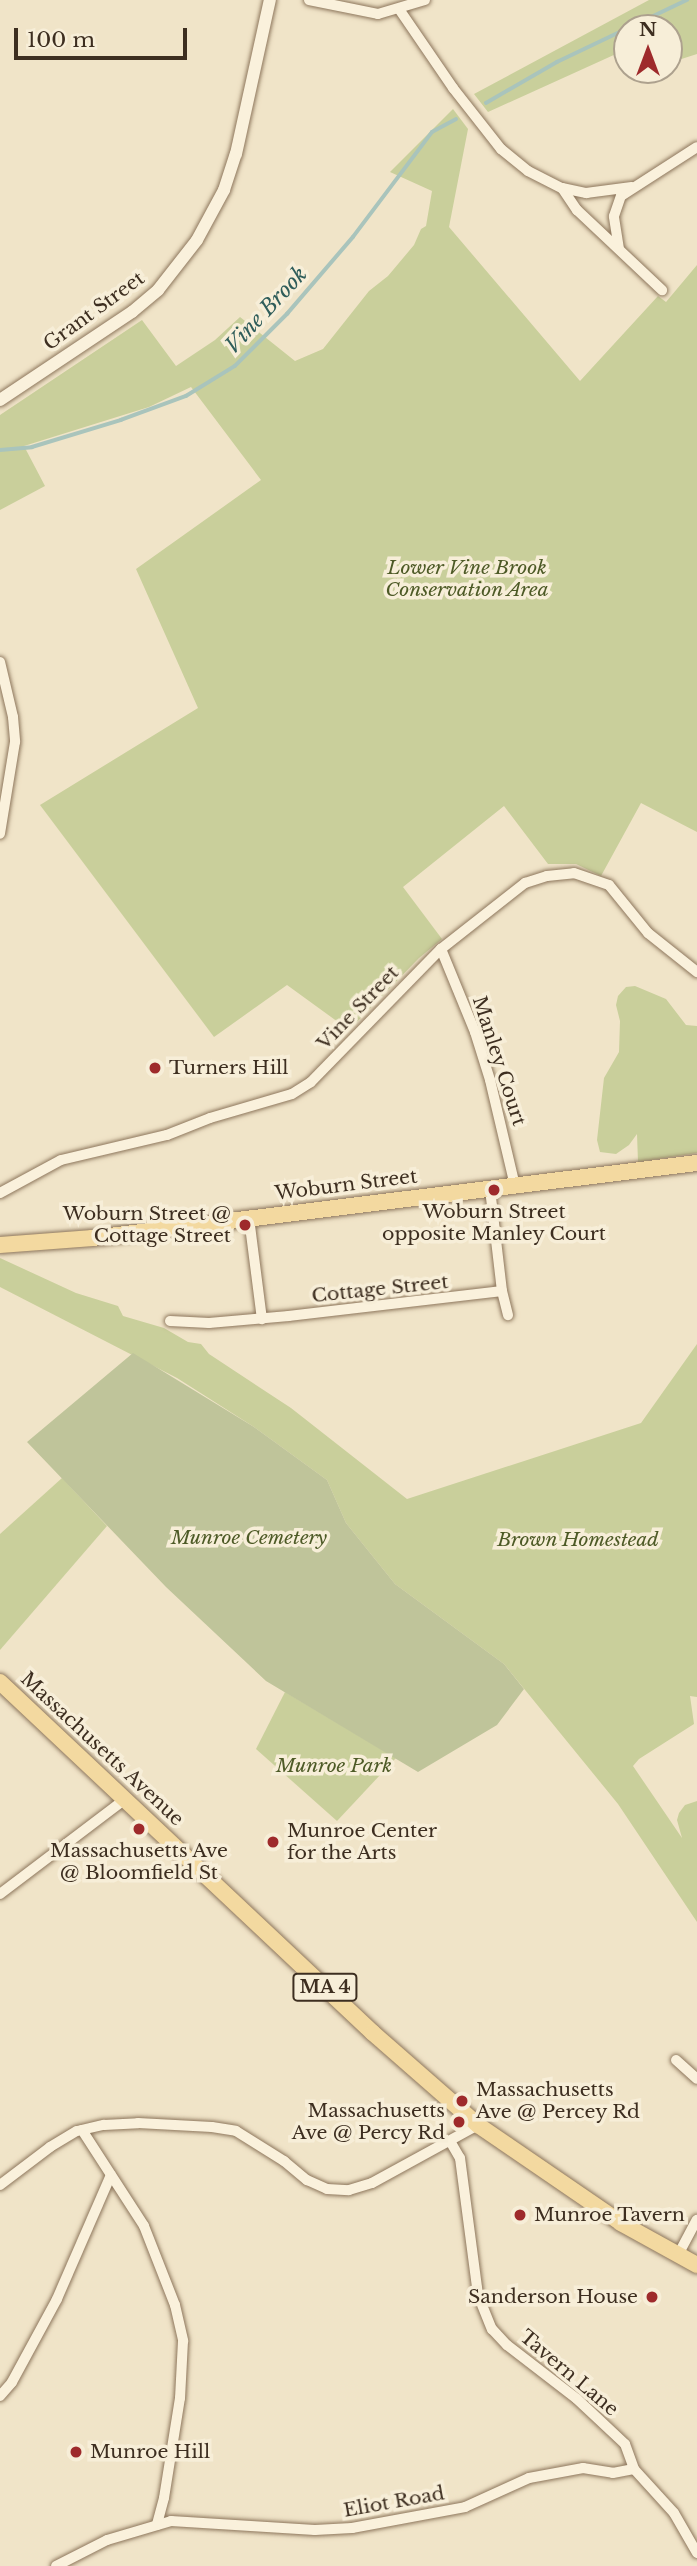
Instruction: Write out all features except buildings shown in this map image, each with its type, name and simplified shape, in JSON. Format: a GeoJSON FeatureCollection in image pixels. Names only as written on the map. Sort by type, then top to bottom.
{"type":"FeatureCollection","features":[{"type":"Feature","properties":{"kind":"main road","name":"Woburn Street"},"geometry":{"type":"LineString","coordinates":[[0,1245],[92,1238],[697,1163]]}},
{"type":"Feature","properties":{"kind":"main road","name":"Massachusetts Avenue"},"geometry":{"type":"LineString","coordinates":[[0,1682],[373,2033],[478,2124],[560,2184],[697,2265]]}},
{"type":"Feature","properties":{"kind":"street","name":"Grant Street"},"geometry":{"type":"LineString","coordinates":[[0,400],[132,312],[158,290],[197,240],[224,190],[236,154],[270,0]]}},
{"type":"Feature","properties":{"kind":"street"},"geometry":{"type":"LineString","coordinates":[[309,0],[378,14],[425,0]]}},
{"type":"Feature","properties":{"kind":"street"},"geometry":{"type":"LineString","coordinates":[[399,9],[453,88],[501,149],[528,171],[562,188],[586,193],[632,187]]}},
{"type":"Feature","properties":{"kind":"street"},"geometry":{"type":"LineString","coordinates":[[619,249],[614,216],[621,196],[697,147]]}},
{"type":"Feature","properties":{"kind":"street"},"geometry":{"type":"LineString","coordinates":[[562,188],[577,210],[662,290]]}},
{"type":"Feature","properties":{"kind":"street"},"geometry":{"type":"LineString","coordinates":[[0,662],[13,717],[15,742],[0,834]]}},
{"type":"Feature","properties":{"kind":"street","name":"Vine Street"},"geometry":{"type":"LineString","coordinates":[[0,1193],[61,1160],[167,1135],[210,1118],[292,1094],[311,1082],[442,949],[525,883],[549,875],[574,873],[609,885],[648,933],[697,972]]}},
{"type":"Feature","properties":{"kind":"street","name":"Manley Court"},"geometry":{"type":"LineString","coordinates":[[442,949],[490,1080],[515,1185]]}},
{"type":"Feature","properties":{"kind":"street"},"geometry":{"type":"LineString","coordinates":[[490,1189],[502,1291],[508,1315]]}},
{"type":"Feature","properties":{"kind":"street"},"geometry":{"type":"LineString","coordinates":[[249,1219],[262,1319]]}},
{"type":"Feature","properties":{"kind":"street","name":"Cottage Street"},"geometry":{"type":"LineString","coordinates":[[170,1321],[209,1323],[262,1319],[502,1291]]}},
{"type":"Feature","properties":{"kind":"street"},"geometry":{"type":"LineString","coordinates":[[0,1894],[124,1800]]}},
{"type":"Feature","properties":{"kind":"street"},"geometry":{"type":"LineString","coordinates":[[676,2060],[697,2079]]}},
{"type":"Feature","properties":{"kind":"street"},"geometry":{"type":"LineString","coordinates":[[0,2185],[50,2147],[82,2130],[138,2123],[236,2131],[284,2161],[306,2180],[327,2189],[349,2190],[372,2183],[478,2124]]}},
{"type":"Feature","properties":{"kind":"street"},"geometry":{"type":"LineString","coordinates":[[82,2130],[144,2226],[175,2305],[183,2341],[180,2398],[157,2525]]}},
{"type":"Feature","properties":{"kind":"street","name":"Tavern Lane"},"geometry":{"type":"LineString","coordinates":[[450,2141],[460,2158],[478,2295],[492,2329],[507,2345],[577,2399],[625,2444],[634,2469]]}},
{"type":"Feature","properties":{"kind":"street"},"geometry":{"type":"LineString","coordinates":[[0,2396],[12,2382],[57,2299],[111,2175]]}},
{"type":"Feature","properties":{"kind":"street"},"geometry":{"type":"LineString","coordinates":[[678,2255],[697,2220]]}},
{"type":"Feature","properties":{"kind":"street","name":"Eliot Road"},"geometry":{"type":"LineString","coordinates":[[56,2566],[107,2540],[171,2521],[316,2530],[352,2528],[465,2507],[528,2479],[555,2471],[583,2468],[613,2473],[634,2469]]}},
{"type":"Feature","properties":{"kind":"street"},"geometry":{"type":"LineString","coordinates":[[634,2469],[674,2513],[697,2553]]}},
{"type":"Feature","properties":{"kind":"green space"},"geometry":{"type":"Polygon","coordinates":[[[649,0],[697,0],[697,54],[683,58],[683,14],[623,14],[649,0]]]}},
{"type":"Feature","properties":{"kind":"green space"},"geometry":{"type":"Polygon","coordinates":[[[613,19],[613,55],[488,112],[474,94],[613,19]]]}},
{"type":"Feature","properties":{"kind":"green space","name":"Lower Vine Brook Conservation Area"},"geometry":{"type":"Polygon","coordinates":[[[453,109],[468,129],[449,227],[580,381],[658,296],[666,302],[697,265],[697,832],[641,803],[601,876],[576,864],[548,864],[504,806],[403,887],[442,939],[419,958],[349,1030],[287,985],[214,1037],[40,805],[198,708],[136,569],[261,480],[191,387],[149,407],[24,446],[45,486],[0,510],[0,415],[142,320],[176,366],[215,340],[240,317],[295,361],[323,349],[369,291],[388,276],[414,245],[421,229],[426,226],[432,191],[390,172],[453,109]]]}},
{"type":"Feature","properties":{"kind":"green space"},"geometry":{"type":"Polygon","coordinates":[[[635,986],[666,999],[686,1025],[697,1026],[697,1153],[638,1162],[637,1134],[629,1145],[616,1154],[600,1152],[597,1140],[604,1078],[619,1052],[620,1021],[616,1005],[618,996],[626,987],[635,986]]]}},
{"type":"Feature","properties":{"kind":"green space","name":"Brown Homestead"},"geometry":{"type":"Polygon","coordinates":[[[0,1258],[76,1293],[118,1306],[123,1316],[164,1328],[188,1342],[201,1344],[209,1354],[291,1408],[407,1499],[641,1423],[697,1344],[697,1697],[690,1696],[694,1724],[639,1759],[633,1766],[682,1838],[677,1820],[679,1813],[685,1805],[697,1801],[697,1922],[618,1804],[504,1664],[395,1584],[346,1523],[327,1480],[254,1427],[177,1378],[0,1287],[0,1258]]]}},
{"type":"Feature","properties":{"kind":"green space","name":"Munroe Cemetery"},"geometry":{"type":"Polygon","coordinates":[[[133,1353],[254,1427],[327,1480],[346,1523],[395,1584],[504,1664],[524,1689],[497,1725],[418,1772],[266,1681],[166,1587],[27,1442],[133,1353]]]}},
{"type":"Feature","properties":{"kind":"green space"},"geometry":{"type":"Polygon","coordinates":[[[62,1478],[107,1526],[0,1650],[0,1534],[62,1478]]]}},
{"type":"Feature","properties":{"kind":"green space","name":"Munroe Park"},"geometry":{"type":"Polygon","coordinates":[[[285,1692],[396,1758],[337,1821],[256,1749],[285,1692]]]}},
{"type":"Feature","properties":{"kind":"waterway","name":"Vine Brook"},"geometry":{"type":"LineString","coordinates":[[486,103],[557,62],[687,0]]}},
{"type":"Feature","properties":{"kind":"waterway","name":"Vine Brook"},"geometry":{"type":"LineString","coordinates":[[0,450],[32,447],[121,420],[186,396],[235,366],[287,314],[353,237],[432,132],[456,119]]}},
{"type":"Feature","properties":{"kind":"place","name":"Turners Hill"},"geometry":{"type":"Point","coordinates":[155,1068]}},
{"type":"Feature","properties":{"kind":"place","name":"Woburn Street opposite Manley Court"},"geometry":{"type":"Point","coordinates":[494,1190]}},
{"type":"Feature","properties":{"kind":"place","name":"Woburn Street @ Cottage Street"},"geometry":{"type":"Point","coordinates":[245,1225]}},
{"type":"Feature","properties":{"kind":"place","name":"Massachusetts Ave @ Bloomfield St"},"geometry":{"type":"Point","coordinates":[139,1829]}},
{"type":"Feature","properties":{"kind":"place","name":"Munroe Center for the Arts"},"geometry":{"type":"Point","coordinates":[273,1842]}},
{"type":"Feature","properties":{"kind":"place","name":"Massachusetts Ave @ Percey Rd"},"geometry":{"type":"Point","coordinates":[462,2101]}},
{"type":"Feature","properties":{"kind":"place","name":"Massachusetts Ave @ Percy Rd"},"geometry":{"type":"Point","coordinates":[459,2122]}},
{"type":"Feature","properties":{"kind":"place","name":"Munroe Tavern"},"geometry":{"type":"Point","coordinates":[520,2215]}},
{"type":"Feature","properties":{"kind":"place","name":"Sanderson House"},"geometry":{"type":"Point","coordinates":[652,2297]}},
{"type":"Feature","properties":{"kind":"place","name":"Munroe Hill"},"geometry":{"type":"Point","coordinates":[76,2452]}}]}
